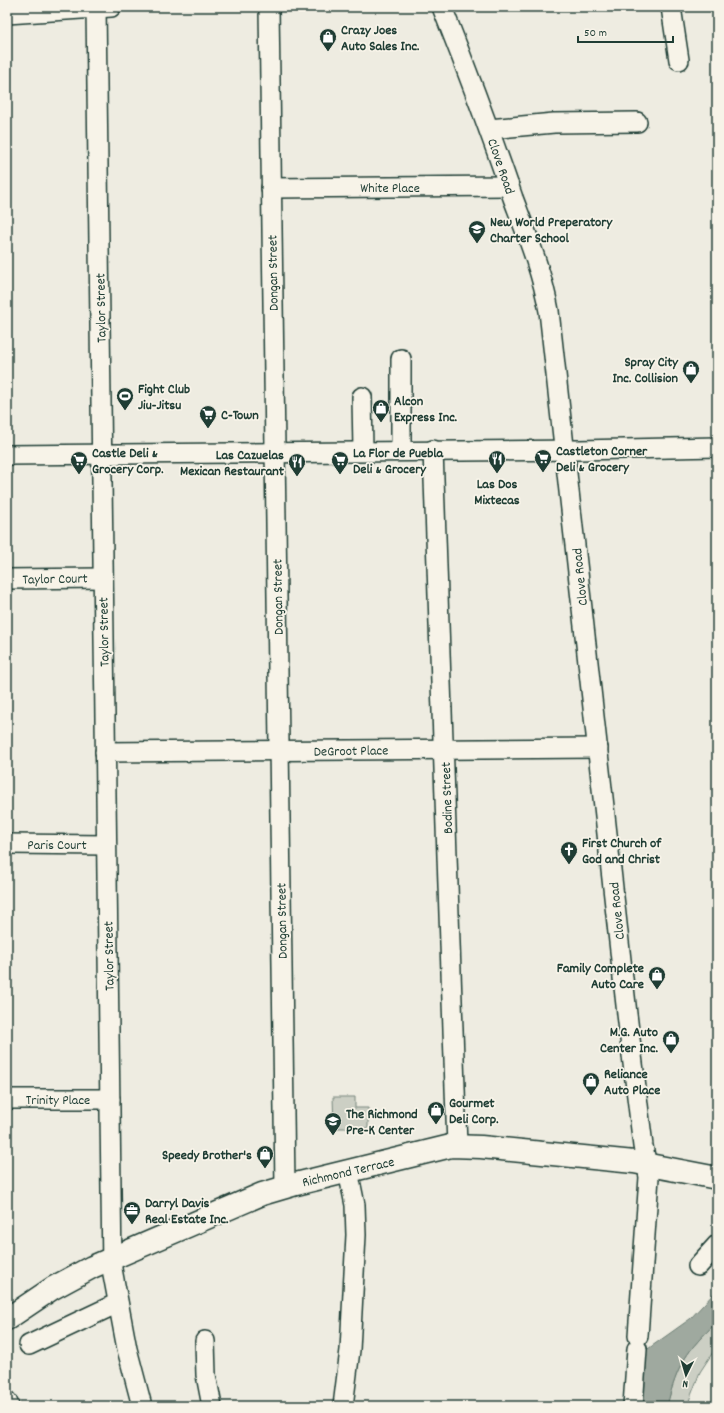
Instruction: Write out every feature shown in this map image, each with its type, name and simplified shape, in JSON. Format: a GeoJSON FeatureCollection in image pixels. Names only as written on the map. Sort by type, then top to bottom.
{"type":"FeatureCollection","features":[{"type":"Feature","properties":{"kind":"main road","name":"Richmond Terrace"},"geometry":{"type":"LineString","coordinates":[[7,1318],[53,1288],[113,1256],[262,1194],[348,1171],[457,1146],[582,1156],[646,1164],[717,1178]]}},
{"type":"Feature","properties":{"kind":"street"},"geometry":{"type":"LineString","coordinates":[[7,14],[101,7]]}},
{"type":"Feature","properties":{"kind":"street","name":"Taylor Street"},"geometry":{"type":"LineString","coordinates":[[101,7],[101,454],[112,1269],[127,1349],[142,1406]]}},
{"type":"Feature","properties":{"kind":"street","name":"Dongan Street"},"geometry":{"type":"LineString","coordinates":[[269,7],[285,1187]]}},
{"type":"Feature","properties":{"kind":"street","name":"Clove Road"},"geometry":{"type":"LineString","coordinates":[[442,7],[489,129],[545,291],[625,992],[646,1164],[649,1177],[633,1406]]}},
{"type":"Feature","properties":{"kind":"street"},"geometry":{"type":"LineString","coordinates":[[671,7],[678,60]]}},
{"type":"Feature","properties":{"kind":"street"},"geometry":{"type":"LineString","coordinates":[[489,129],[554,123],[637,122]]}},
{"type":"Feature","properties":{"kind":"street","name":"White Place"},"geometry":{"type":"LineString","coordinates":[[271,188],[509,186]]}},
{"type":"Feature","properties":{"kind":"street"},"geometry":{"type":"LineString","coordinates":[[401,358],[401,450]]}},
{"type":"Feature","properties":{"kind":"street"},"geometry":{"type":"LineString","coordinates":[[362,397],[363,450]]}},
{"type":"Feature","properties":{"kind":"street"},"geometry":{"type":"LineString","coordinates":[[7,455],[717,447]]}},
{"type":"Feature","properties":{"kind":"street","name":"Bodine Street"},"geometry":{"type":"LineString","coordinates":[[433,450],[457,1146]]}},
{"type":"Feature","properties":{"kind":"street","name":"Taylor Court"},"geometry":{"type":"LineString","coordinates":[[7,579],[103,578]]}},
{"type":"Feature","properties":{"kind":"street","name":"DeGroot Place"},"geometry":{"type":"LineString","coordinates":[[105,752],[598,748]]}},
{"type":"Feature","properties":{"kind":"street","name":"Paris Court"},"geometry":{"type":"LineString","coordinates":[[7,844],[106,845]]}},
{"type":"Feature","properties":{"kind":"street","name":"Trinity Place"},"geometry":{"type":"LineString","coordinates":[[7,1099],[110,1099]]}},
{"type":"Feature","properties":{"kind":"street"},"geometry":{"type":"LineString","coordinates":[[343,1406],[350,1350],[356,1235],[355,1205],[348,1171]]}},
{"type":"Feature","properties":{"kind":"street"},"geometry":{"type":"LineString","coordinates":[[698,1266],[717,1245]]}},
{"type":"Feature","properties":{"kind":"street"},"geometry":{"type":"LineString","coordinates":[[29,1344],[118,1303]]}},
{"type":"Feature","properties":{"kind":"street"},"geometry":{"type":"LineString","coordinates":[[205,1341],[206,1375],[212,1406]]}},
{"type":"Feature","properties":{"kind":"street"},"geometry":{"type":"LineString","coordinates":[[7,1401],[9,1406]]}},
{"type":"Feature","properties":{"kind":"shaded area"},"geometry":{"type":"Polygon","coordinates":[[[333,1097],[355,1097],[355,1108],[368,1108],[368,1128],[334,1128],[333,1097]]]}},
{"type":"Feature","properties":{"kind":"shaded area"},"geometry":{"type":"Polygon","coordinates":[[[717,1290],[717,1322],[698,1341],[684,1359],[675,1380],[667,1406],[640,1406],[645,1351],[690,1319],[717,1290]]]}},
{"type":"Feature","properties":{"kind":"shaded area"},"geometry":{"type":"Polygon","coordinates":[[[717,1322],[717,1346],[700,1372],[687,1406],[667,1406],[675,1380],[684,1359],[698,1341],[717,1322]]]}},
{"type":"Feature","properties":{"kind":"place","name":"Crazy Joes Auto Sales Inc."},"geometry":{"type":"Point","coordinates":[328,52]}},
{"type":"Feature","properties":{"kind":"place","name":"New World Preperatory Charter School"},"geometry":{"type":"Point","coordinates":[477,244]}},
{"type":"Feature","properties":{"kind":"place","name":"Spray City Inc. Collision"},"geometry":{"type":"Point","coordinates":[691,384]}},
{"type":"Feature","properties":{"kind":"place","name":"Fight Club Jiu-Jitsu"},"geometry":{"type":"Point","coordinates":[125,411]}},
{"type":"Feature","properties":{"kind":"place","name":"Alcon Express Inc."},"geometry":{"type":"Point","coordinates":[381,423]}},
{"type":"Feature","properties":{"kind":"place","name":"C-Town"},"geometry":{"type":"Point","coordinates":[208,429]}},
{"type":"Feature","properties":{"kind":"place","name":"Castleton Corner Deli & Grocery"},"geometry":{"type":"Point","coordinates":[543,473]}},
{"type":"Feature","properties":{"kind":"place","name":"Las Dos Mixtecas"},"geometry":{"type":"Point","coordinates":[497,474]}},
{"type":"Feature","properties":{"kind":"place","name":"Castle Deli & Grocery Corp."},"geometry":{"type":"Point","coordinates":[79,475]}},
{"type":"Feature","properties":{"kind":"place","name":"La Flor de Puebla Deli & Grocery"},"geometry":{"type":"Point","coordinates":[340,475]}},
{"type":"Feature","properties":{"kind":"place","name":"Las Cazuelas Mexican Restaurant"},"geometry":{"type":"Point","coordinates":[297,477]}},
{"type":"Feature","properties":{"kind":"place","name":"First Church of God and Christ"},"geometry":{"type":"Point","coordinates":[569,865]}},
{"type":"Feature","properties":{"kind":"place","name":"Family Complete Auto Care"},"geometry":{"type":"Point","coordinates":[657,990]}},
{"type":"Feature","properties":{"kind":"place","name":"M.G. Auto Center Inc."},"geometry":{"type":"Point","coordinates":[671,1054]}},
{"type":"Feature","properties":{"kind":"place","name":"Reliance Auto Place"},"geometry":{"type":"Point","coordinates":[591,1096]}},
{"type":"Feature","properties":{"kind":"place","name":"Gourmet Deli Corp."},"geometry":{"type":"Point","coordinates":[436,1125]}},
{"type":"Feature","properties":{"kind":"place","name":"The Richmond Pre-K Center"},"geometry":{"type":"Point","coordinates":[333,1136]}},
{"type":"Feature","properties":{"kind":"place","name":"Speedy Brother's"},"geometry":{"type":"Point","coordinates":[265,1169]}},
{"type":"Feature","properties":{"kind":"place","name":"Darryl Davis Real Estate Inc."},"geometry":{"type":"Point","coordinates":[132,1225]}}]}
